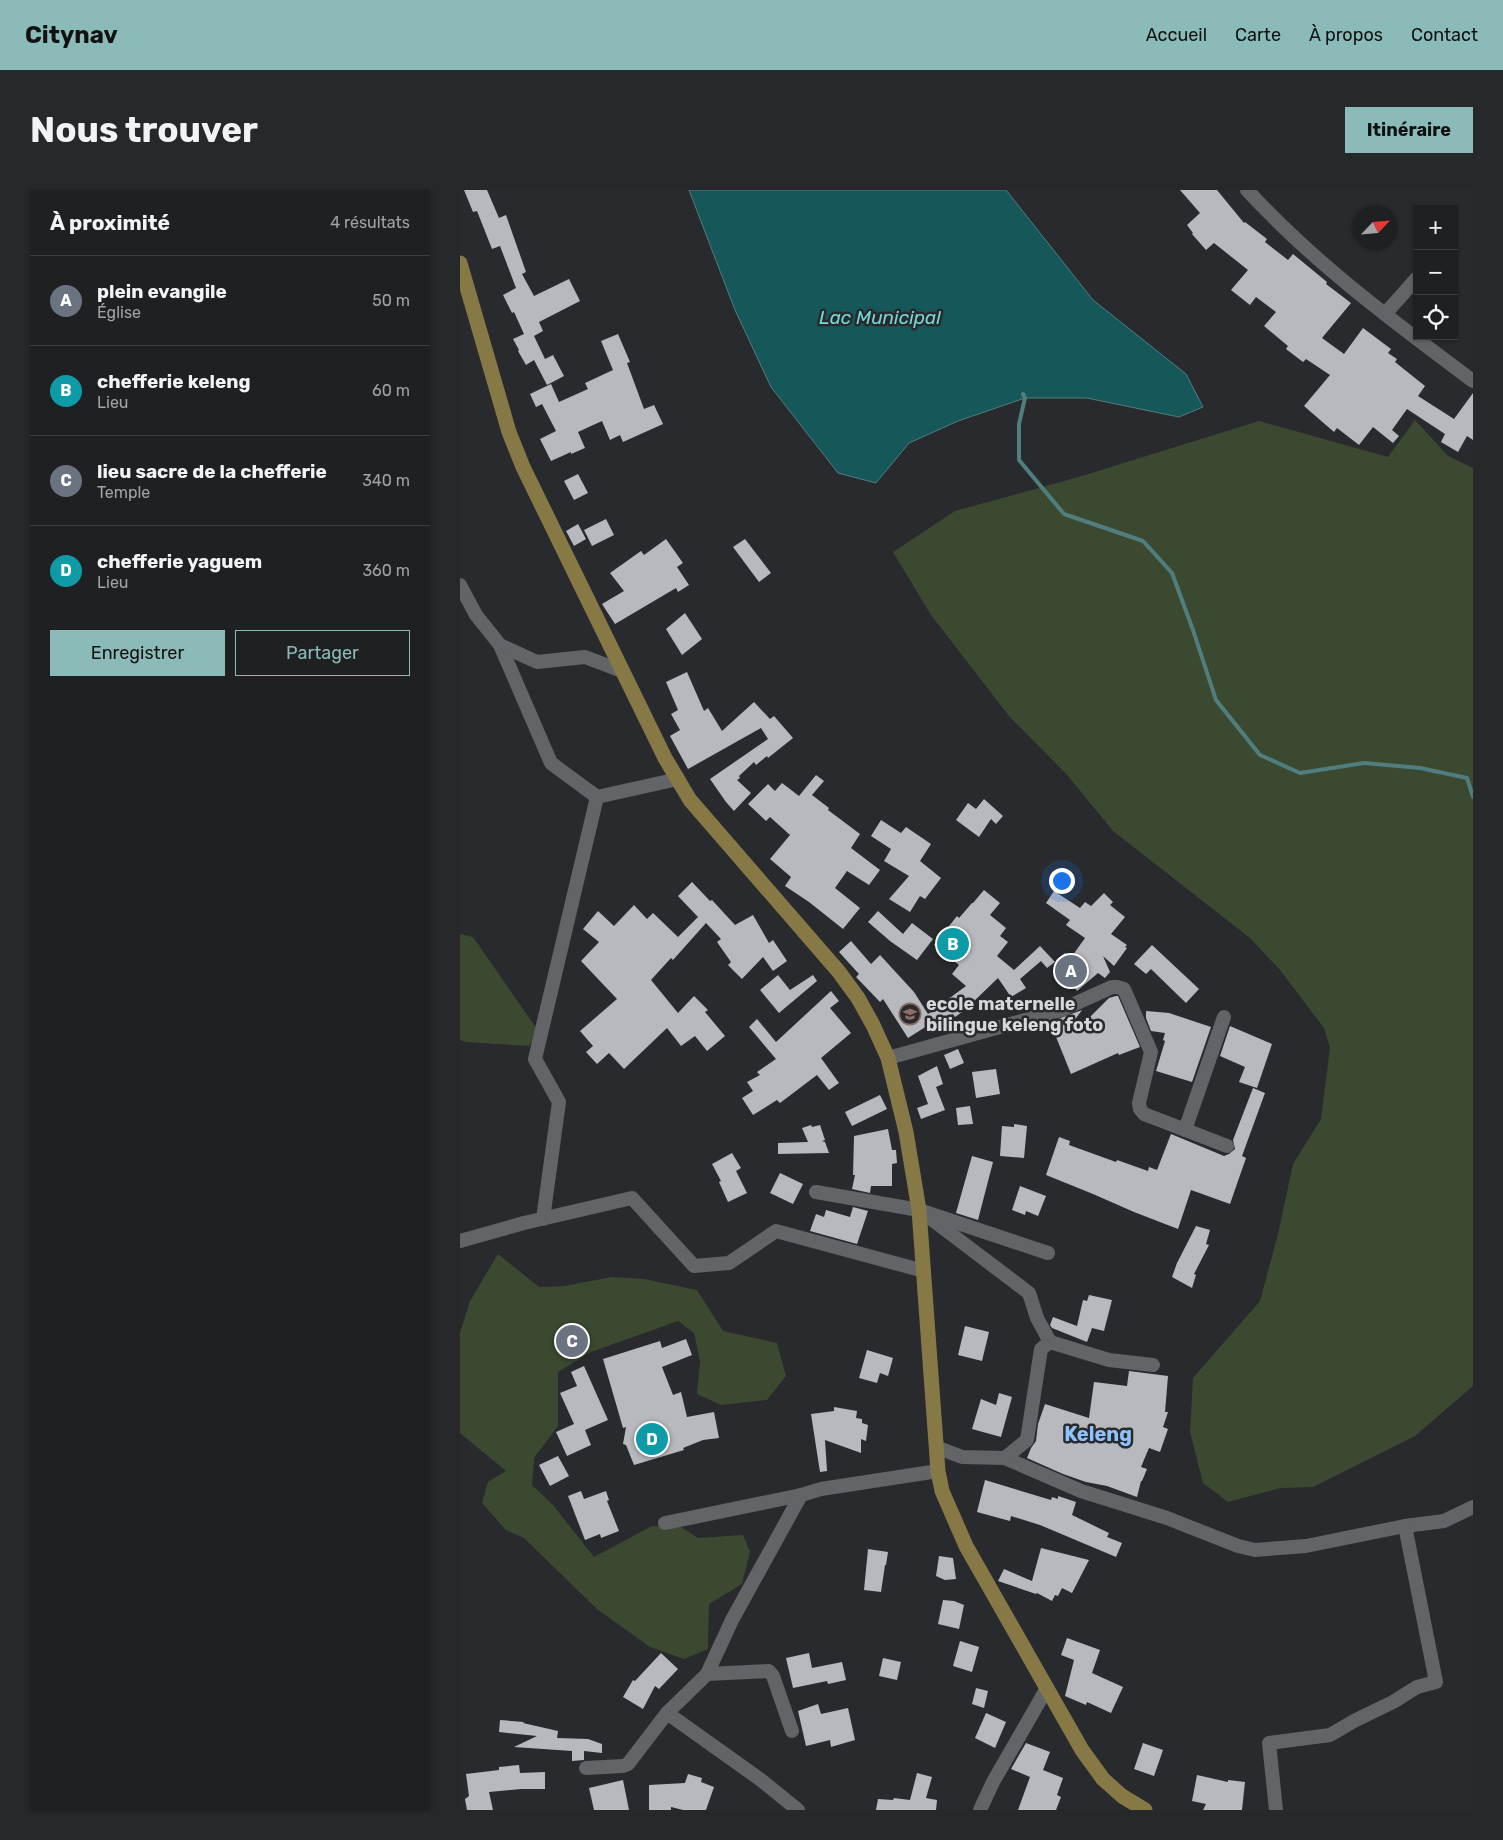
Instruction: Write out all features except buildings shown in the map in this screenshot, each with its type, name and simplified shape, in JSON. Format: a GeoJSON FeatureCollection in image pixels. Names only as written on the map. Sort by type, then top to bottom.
{"type":"FeatureCollection","features":[{"type":"Feature","properties":{"kind":"main road"},"geometry":{"type":"LineString","coordinates":[[460,263],[510,432],[523,467],[622,671],[678,779],[690,800],[720,837],[839,972],[858,998],[873,1024],[888,1058],[906,1132],[919,1210],[936,1447],[942,1491],[966,1546],[1082,1750],[1103,1779],[1122,1796],[1145,1810]]}},
{"type":"Feature","properties":{"kind":"street"},"geometry":{"type":"LineString","coordinates":[[1247,190],[1349,286],[1385,314],[1469,373]]}},
{"type":"Feature","properties":{"kind":"street"},"geometry":{"type":"LineString","coordinates":[[1385,314],[1413,282]]}},
{"type":"Feature","properties":{"kind":"street"},"geometry":{"type":"LineString","coordinates":[[460,586],[476,615],[500,644],[551,763],[597,797],[678,779]]}},
{"type":"Feature","properties":{"kind":"street"},"geometry":{"type":"LineString","coordinates":[[500,644],[536,662],[585,657],[622,671]]}},
{"type":"Feature","properties":{"kind":"street"},"geometry":{"type":"LineString","coordinates":[[543,1219],[559,1102],[536,1059],[597,797]]}},
{"type":"Feature","properties":{"kind":"street"},"geometry":{"type":"LineString","coordinates":[[888,1058],[1061,1010],[1117,987],[1124,989],[1151,1052],[1139,1103],[1140,1109],[1144,1114],[1227,1146]]}},
{"type":"Feature","properties":{"kind":"street"},"geometry":{"type":"LineString","coordinates":[[1186,1130],[1224,1017]]}},
{"type":"Feature","properties":{"kind":"street"},"geometry":{"type":"LineString","coordinates":[[816,1192],[919,1210],[1048,1253]]}},
{"type":"Feature","properties":{"kind":"street"},"geometry":{"type":"LineString","coordinates":[[460,1241],[632,1198],[694,1266],[729,1263],[776,1232],[924,1271]]}},
{"type":"Feature","properties":{"kind":"street"},"geometry":{"type":"LineString","coordinates":[[919,1210],[1029,1293],[1037,1318],[1050,1342],[1109,1360],[1153,1365]]}},
{"type":"Feature","properties":{"kind":"street"},"geometry":{"type":"LineString","coordinates":[[1005,1458],[1027,1440],[1041,1348],[1050,1342]]}},
{"type":"Feature","properties":{"kind":"street"},"geometry":{"type":"LineString","coordinates":[[936,1447],[962,1457],[1005,1458],[1081,1491],[1167,1518],[1238,1546],[1255,1550],[1306,1546],[1404,1526],[1444,1521],[1473,1507]]}},
{"type":"Feature","properties":{"kind":"street"},"geometry":{"type":"LineString","coordinates":[[665,1523],[821,1490],[938,1471]]}},
{"type":"Feature","properties":{"kind":"street"},"geometry":{"type":"LineString","coordinates":[[586,1768],[623,1766],[628,1764],[667,1713],[707,1674],[732,1620],[801,1495]]}},
{"type":"Feature","properties":{"kind":"street"},"geometry":{"type":"LineString","coordinates":[[1276,1810],[1269,1743],[1330,1735],[1393,1702],[1417,1687],[1436,1682],[1404,1526]]}},
{"type":"Feature","properties":{"kind":"street"},"geometry":{"type":"LineString","coordinates":[[707,1674],[769,1671],[773,1676],[792,1731]]}},
{"type":"Feature","properties":{"kind":"street"},"geometry":{"type":"LineString","coordinates":[[980,1810],[993,1782],[1047,1688]]}},
{"type":"Feature","properties":{"kind":"street"},"geometry":{"type":"LineString","coordinates":[[667,1713],[761,1780],[798,1810]]}},
{"type":"Feature","properties":{"kind":"green space"},"geometry":{"type":"Polygon","coordinates":[[[1415,420],[1448,456],[1473,468],[1473,1386],[1415,1436],[1313,1487],[1280,1488],[1228,1502],[1203,1483],[1190,1432],[1193,1378],[1260,1301],[1278,1234],[1293,1164],[1321,1119],[1330,1048],[1324,1028],[1280,970],[1250,938],[1113,831],[1068,776],[1009,716],[931,615],[893,552],[955,511],[1082,476],[1259,421],[1388,457],[1415,420]]]}},
{"type":"Feature","properties":{"kind":"green space"},"geometry":{"type":"Polygon","coordinates":[[[460,934],[473,937],[539,1032],[529,1046],[460,1040],[460,934]]]}},
{"type":"Feature","properties":{"kind":"green space"},"geometry":{"type":"Polygon","coordinates":[[[498,1254],[539,1287],[565,1286],[612,1277],[644,1279],[697,1290],[723,1331],[777,1343],[786,1376],[767,1400],[721,1405],[697,1394],[700,1361],[694,1333],[678,1321],[591,1352],[558,1372],[558,1426],[534,1458],[532,1485],[553,1505],[594,1557],[652,1526],[681,1527],[698,1538],[743,1535],[750,1552],[742,1584],[709,1604],[708,1649],[684,1659],[650,1647],[597,1609],[524,1538],[506,1530],[482,1503],[488,1482],[506,1471],[460,1433],[460,1333],[470,1301],[498,1254]]]}},
{"type":"Feature","properties":{"kind":"water","name":"Lac Municipal"},"geometry":{"type":"Polygon","coordinates":[[[689,190],[1006,190],[1093,300],[1186,374],[1203,407],[1179,417],[1087,398],[1025,398],[958,421],[909,443],[876,483],[838,473],[771,387],[735,310],[689,190]]]}},
{"type":"Feature","properties":{"kind":"waterway"},"geometry":{"type":"LineString","coordinates":[[1023,394],[1025,398],[1019,424],[1019,460],[1064,514],[1143,541],[1172,573],[1216,700],[1260,755],[1300,773],[1364,763],[1420,768],[1467,778],[1473,797]]}},
{"type":"Feature","properties":{"kind":"place","name":"chefferie keleng"},"geometry":{"type":"Point","coordinates":[953,944]}},
{"type":"Feature","properties":{"kind":"place","name":"plein evangile"},"geometry":{"type":"Point","coordinates":[1071,971]}},
{"type":"Feature","properties":{"kind":"place","name":"ecole maternelle bilingue keleng foto"},"geometry":{"type":"Point","coordinates":[910,1014]}},
{"type":"Feature","properties":{"kind":"place","name":"lieu sacre de la chefferie"},"geometry":{"type":"Point","coordinates":[572,1341]}},
{"type":"Feature","properties":{"kind":"place","name":"chefferie yaguem"},"geometry":{"type":"Point","coordinates":[652,1439]}},
{"type":"Feature","properties":{"kind":"district","name":"Keleng"},"geometry":{"type":"Point","coordinates":[1098,1434]}}]}
